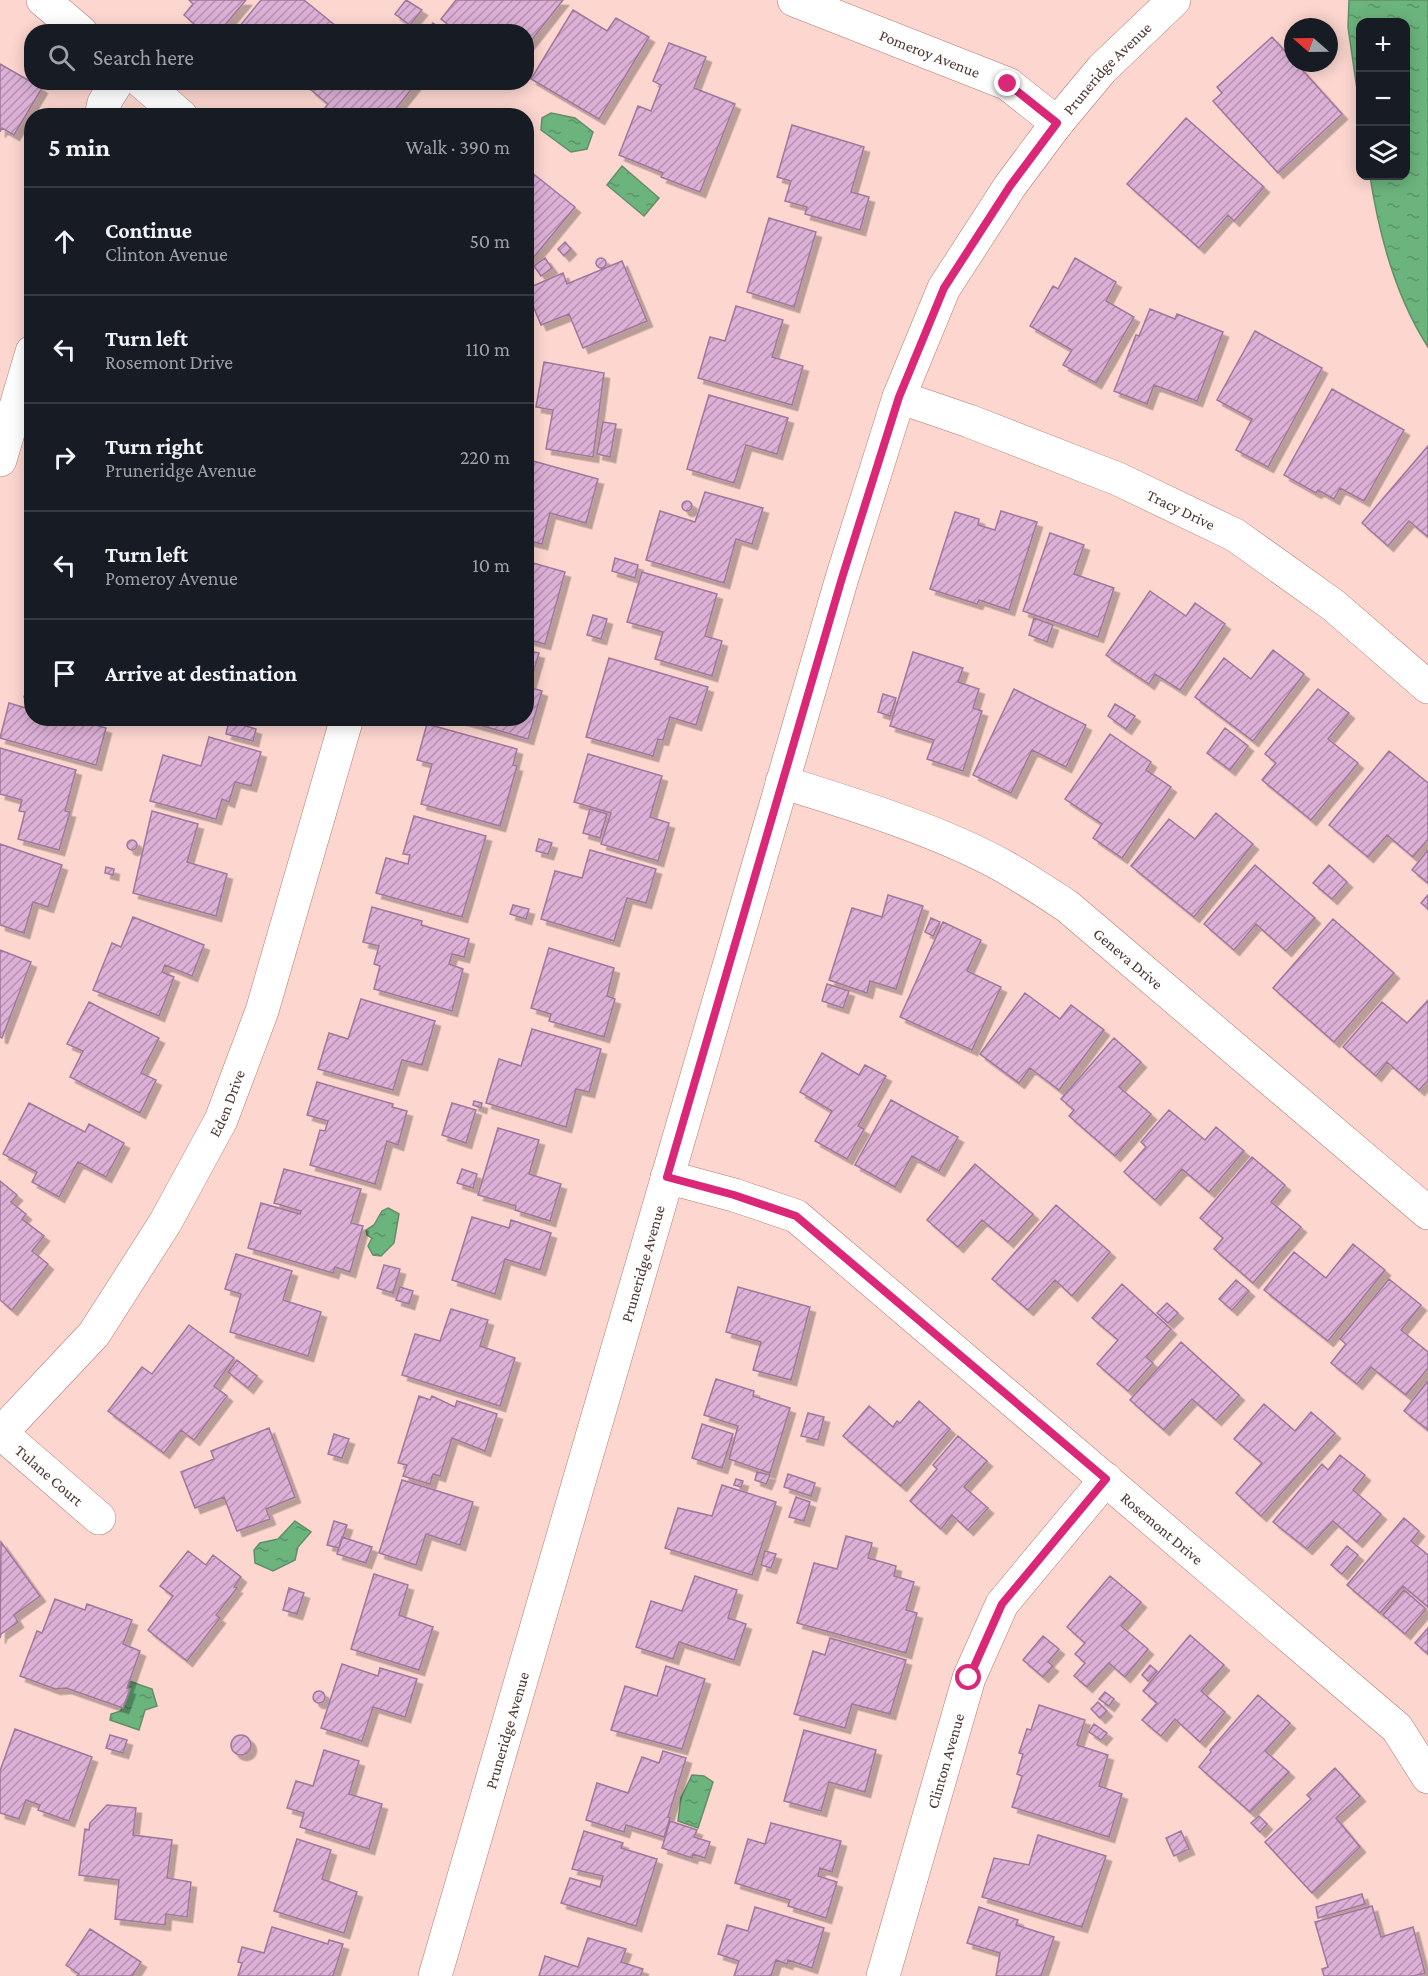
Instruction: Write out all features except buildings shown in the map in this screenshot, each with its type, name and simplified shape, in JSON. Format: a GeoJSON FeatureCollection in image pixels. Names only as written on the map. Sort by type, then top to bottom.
{"type":"FeatureCollection","features":[{"type":"Feature","properties":{"kind":"street"},"geometry":{"type":"LineString","coordinates":[[43,0],[72,24]]}},
{"type":"Feature","properties":{"kind":"street","name":"Pomeroy Avenue"},"geometry":{"type":"LineString","coordinates":[[794,0],[1008,84],[1057,123]]}},
{"type":"Feature","properties":{"kind":"street","name":"Pruneridge Avenue"},"geometry":{"type":"LineString","coordinates":[[435,1976],[782,782],[842,578],[899,397],[944,288],[1010,186],[1057,123],[1102,69],[1174,0]]}},
{"type":"Feature","properties":{"kind":"street"},"geometry":{"type":"LineString","coordinates":[[103,108],[112,90]]}},
{"type":"Feature","properties":{"kind":"street"},"geometry":{"type":"LineString","coordinates":[[151,90],[172,108]]}},
{"type":"Feature","properties":{"kind":"street"},"geometry":{"type":"LineString","coordinates":[[0,460],[24,379]]}},
{"type":"Feature","properties":{"kind":"street","name":"Tracy Drive"},"geometry":{"type":"LineString","coordinates":[[899,397],[962,418],[1118,479],[1235,535],[1333,605],[1428,687]]}},
{"type":"Feature","properties":{"kind":"street","name":"Eden Drive"},"geometry":{"type":"LineString","coordinates":[[0,1433],[94,1334],[165,1223],[221,1120],[261,1011],[345,726]]}},
{"type":"Feature","properties":{"kind":"street","name":"Geneva Drive"},"geometry":{"type":"LineString","coordinates":[[782,782],[852,803],[931,834],[1004,867],[1067,906],[1428,1213]]}},
{"type":"Feature","properties":{"kind":"street","name":"Rosemont Drive"},"geometry":{"type":"LineString","coordinates":[[667,1177],[734,1195],[796,1216],[1397,1728],[1428,1777]]}},
{"type":"Feature","properties":{"kind":"street","name":"Tulane Court"},"geometry":{"type":"LineString","coordinates":[[0,1433],[99,1518]]}},
{"type":"Feature","properties":{"kind":"street","name":"Clinton Avenue"},"geometry":{"type":"LineString","coordinates":[[884,1976],[969,1678],[1002,1604],[1106,1479]]}},
{"type":"Feature","properties":{"kind":"water"},"geometry":{"type":"Polygon","coordinates":[[[1349,0],[1428,0],[1428,347],[1406,307],[1390,264],[1378,220],[1371,180],[1410,180],[1410,18],[1356,18],[1356,82],[1348,27],[1349,0]]]}},
{"type":"Feature","properties":{"kind":"water"},"geometry":{"type":"Polygon","coordinates":[[[551,113],[575,118],[593,132],[587,149],[571,152],[541,130],[542,118],[551,113]]]}},
{"type":"Feature","properties":{"kind":"water"},"geometry":{"type":"Polygon","coordinates":[[[622,166],[659,198],[644,216],[607,185],[622,166]]]}},
{"type":"Feature","properties":{"kind":"water"},"geometry":{"type":"Polygon","coordinates":[[[388,1208],[399,1214],[394,1243],[381,1256],[373,1255],[368,1246],[372,1238],[367,1235],[366,1230],[374,1225],[382,1211],[388,1208]]]}},
{"type":"Feature","properties":{"kind":"water"},"geometry":{"type":"Polygon","coordinates":[[[295,1521],[311,1532],[298,1547],[295,1560],[273,1571],[255,1563],[254,1550],[260,1543],[278,1539],[295,1521]]]}},
{"type":"Feature","properties":{"kind":"water"},"geometry":{"type":"Polygon","coordinates":[[[129,1681],[152,1689],[157,1706],[145,1710],[139,1730],[110,1720],[111,1714],[121,1711],[129,1681]]]}},
{"type":"Feature","properties":{"kind":"water"},"geometry":{"type":"Polygon","coordinates":[[[692,1775],[704,1776],[713,1782],[698,1828],[678,1821],[681,1798],[692,1775]]]}},
{"type":"Feature","properties":{"kind":"route"},"geometry":{"type":"LineString","coordinates":[[969,1678],[1002,1604],[1106,1479],[796,1216],[734,1195],[667,1177],[842,578],[899,397],[944,288],[1010,186],[1057,123],[1008,84]]}}]}
